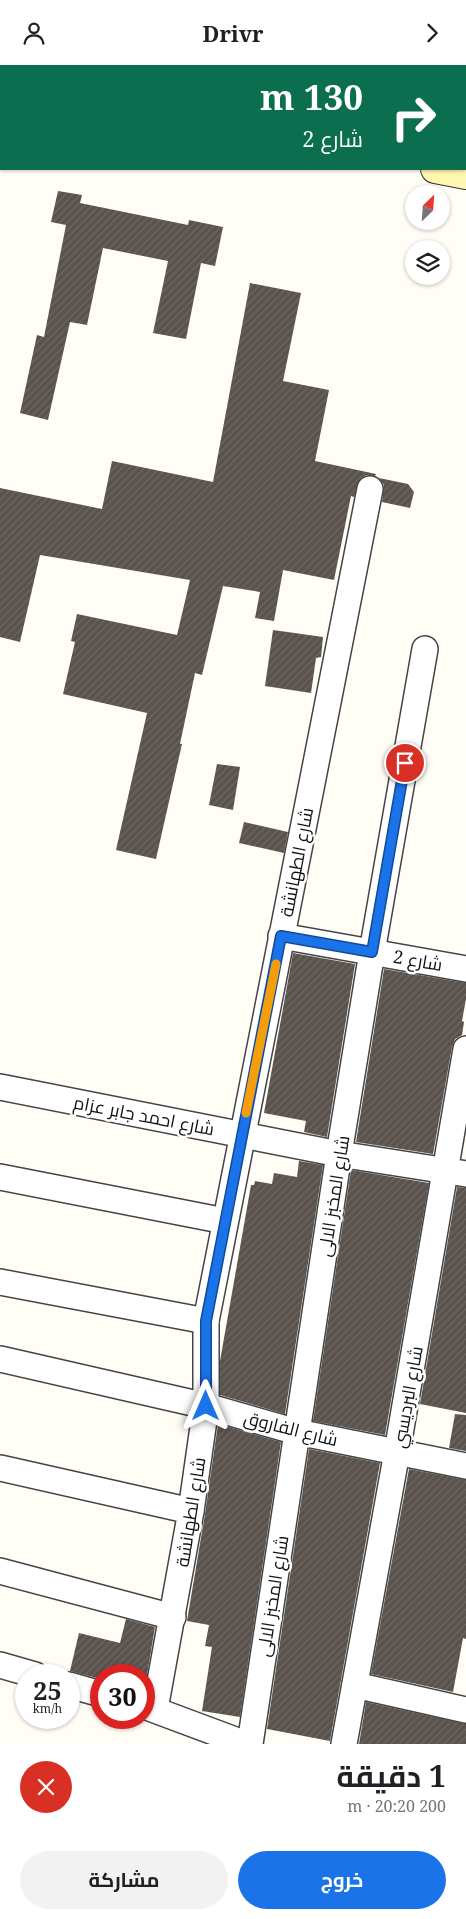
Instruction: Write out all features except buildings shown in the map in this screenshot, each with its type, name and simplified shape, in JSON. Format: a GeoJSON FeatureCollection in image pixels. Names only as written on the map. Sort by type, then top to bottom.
{"type":"FeatureCollection","features":[{"type":"Feature","properties":{"kind":"main road"},"geometry":{"type":"LineString","coordinates":[[440,170],[466,175]]}},
{"type":"Feature","properties":{"kind":"street","name":"شارع الطهانشة"},"geometry":{"type":"LineString","coordinates":[[155,1687],[173,1617],[206,1406],[206,1321],[370,489]]}},
{"type":"Feature","properties":{"kind":"street","name":"شارع المخبز الالى"},"geometry":{"type":"LineString","coordinates":[[250,1744],[339,1154],[425,649]]}},
{"type":"Feature","properties":{"kind":"street","name":"شارع 2"},"geometry":{"type":"LineString","coordinates":[[281,936],[466,969]]}},
{"type":"Feature","properties":{"kind":"street","name":"شارع البرديسي"},"geometry":{"type":"LineString","coordinates":[[344,1744],[397,1452],[456,1173],[466,1049]]}},
{"type":"Feature","properties":{"kind":"street","name":"شارع احمد جابر عزام"},"geometry":{"type":"LineString","coordinates":[[0,1087],[339,1154],[456,1173]]}},
{"type":"Feature","properties":{"kind":"street"},"geometry":{"type":"LineString","coordinates":[[0,1177],[225,1221]]}},
{"type":"Feature","properties":{"kind":"street"},"geometry":{"type":"LineString","coordinates":[[0,1282],[206,1321]]}},
{"type":"Feature","properties":{"kind":"street","name":"شارع الفاروق"},"geometry":{"type":"LineString","coordinates":[[0,1359],[206,1406],[297,1432],[466,1466]]}},
{"type":"Feature","properties":{"kind":"street"},"geometry":{"type":"LineString","coordinates":[[0,1468],[191,1511]]}},
{"type":"Feature","properties":{"kind":"street"},"geometry":{"type":"LineString","coordinates":[[0,1571],[173,1617]]}},
{"type":"Feature","properties":{"kind":"street"},"geometry":{"type":"LineString","coordinates":[[0,1665],[15,1669]]}},
{"type":"Feature","properties":{"kind":"street"},"geometry":{"type":"LineString","coordinates":[[356,1685],[465,1705]]}},
{"type":"Feature","properties":{"kind":"street"},"geometry":{"type":"LineString","coordinates":[[155,1709],[246,1744]]}},
{"type":"Feature","properties":{"kind":"slow traffic"},"geometry":{"type":"LineString","coordinates":[[246,1113],[276,964]]}},
{"type":"Feature","properties":{"kind":"route"},"geometry":{"type":"LineString","coordinates":[[206,1406],[206,1321],[281,936],[372,952],[405,763]]}}]}
